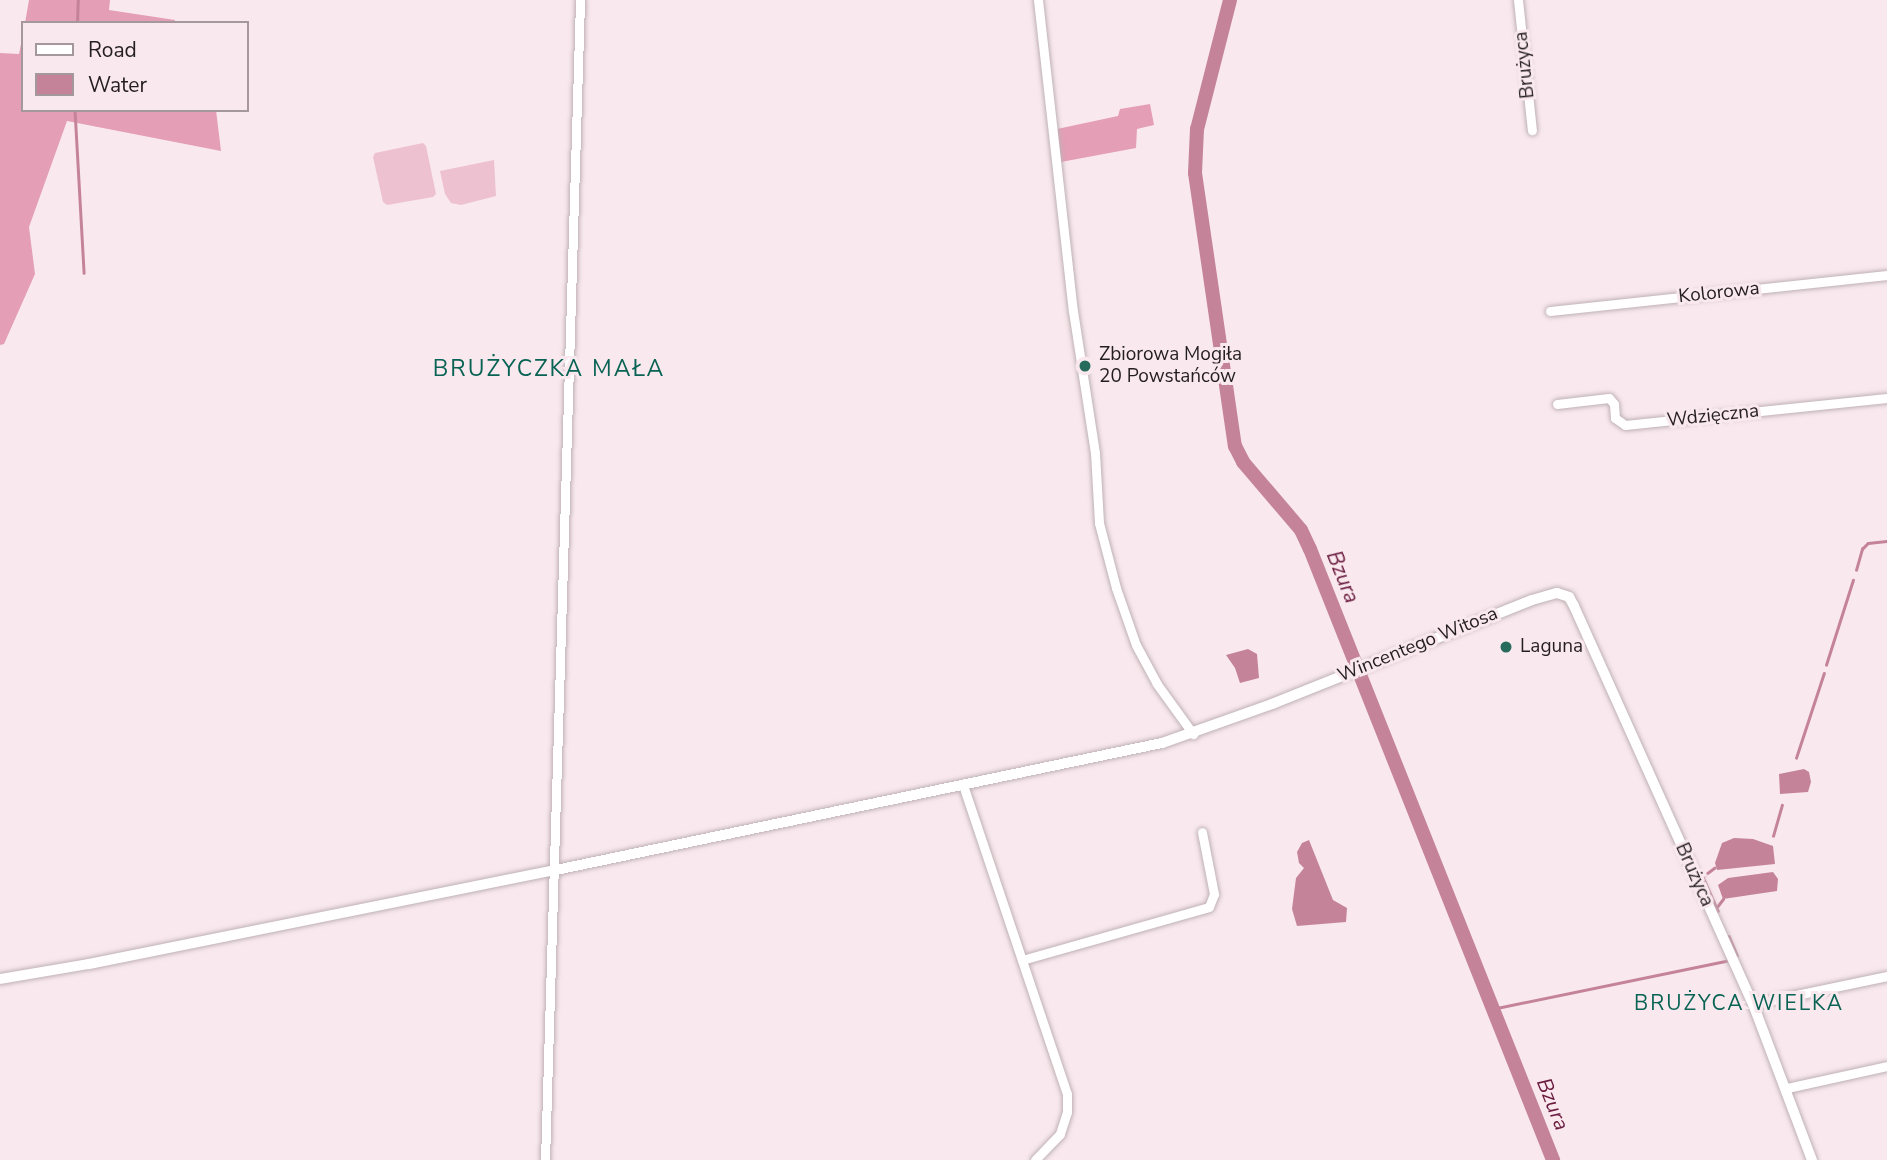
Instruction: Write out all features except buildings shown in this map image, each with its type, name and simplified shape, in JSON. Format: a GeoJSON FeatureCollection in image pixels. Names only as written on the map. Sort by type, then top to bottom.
{"type":"FeatureCollection","features":[{"type":"Feature","properties":{"kind":"street"},"geometry":{"type":"LineString","coordinates":[[545,1160],[556,870],[571,236],[580,0]]}},
{"type":"Feature","properties":{"kind":"street"},"geometry":{"type":"LineString","coordinates":[[1038,0],[1073,311],[1095,453],[1099,523],[1116,588],[1136,645],[1157,684],[1193,734]]}},
{"type":"Feature","properties":{"kind":"street","name":"Brużyca"},"geometry":{"type":"LineString","coordinates":[[1518,0],[1532,130]]}},
{"type":"Feature","properties":{"kind":"street","name":"Kolorowa"},"geometry":{"type":"LineString","coordinates":[[1550,311],[1887,275]]}},
{"type":"Feature","properties":{"kind":"street","name":"Wdzięczna"},"geometry":{"type":"LineString","coordinates":[[1557,404],[1609,398],[1614,404],[1615,418],[1625,425],[1887,398]]}},
{"type":"Feature","properties":{"kind":"street","name":"Wincentego Witosa"},"geometry":{"type":"LineString","coordinates":[[0,979],[89,964],[556,870],[1121,753],[1193,734],[1546,594],[1565,594]]}},
{"type":"Feature","properties":{"kind":"street","name":"Brużyca"},"geometry":{"type":"LineString","coordinates":[[1565,594],[1574,606],[1753,1004],[1812,1160]]}},
{"type":"Feature","properties":{"kind":"street"},"geometry":{"type":"LineString","coordinates":[[963,785],[1067,1099],[1066,1117],[1060,1134],[1035,1160]]}},
{"type":"Feature","properties":{"kind":"street"},"geometry":{"type":"LineString","coordinates":[[1022,960],[1209,907],[1214,894],[1202,832]]}},
{"type":"Feature","properties":{"kind":"street"},"geometry":{"type":"LineString","coordinates":[[1753,1004],[1887,976]]}},
{"type":"Feature","properties":{"kind":"street"},"geometry":{"type":"LineString","coordinates":[[1787,1088],[1887,1066]]}},
{"type":"Feature","properties":{"kind":"shaded area"},"geometry":{"type":"Polygon","coordinates":[[[29,0],[110,0],[109,10],[175,20],[175,21],[25,21],[29,0]]]}},
{"type":"Feature","properties":{"kind":"shaded area"},"geometry":{"type":"Polygon","coordinates":[[[21,44],[21,112],[216,112],[221,151],[67,121],[29,227],[35,274],[4,344],[0,345],[0,53],[19,54],[21,44]]]}},
{"type":"Feature","properties":{"kind":"shaded area"},"geometry":{"type":"Polygon","coordinates":[[[1150,104],[1154,125],[1137,129],[1136,148],[1061,162],[1057,129],[1118,116],[1120,109],[1150,104]]]}},
{"type":"Feature","properties":{"kind":"shaded area"},"geometry":{"type":"Polygon","coordinates":[[[423,143],[426,146],[436,194],[433,197],[387,205],[383,202],[373,157],[375,153],[423,143]]]}},
{"type":"Feature","properties":{"kind":"shaded area"},"geometry":{"type":"Polygon","coordinates":[[[494,160],[496,196],[461,205],[451,203],[445,194],[440,171],[494,160]]]}},
{"type":"Feature","properties":{"kind":"water"},"geometry":{"type":"Polygon","coordinates":[[[1248,649],[1257,654],[1259,678],[1240,683],[1235,668],[1226,655],[1248,649]]]}},
{"type":"Feature","properties":{"kind":"water"},"geometry":{"type":"Polygon","coordinates":[[[1804,769],[1809,772],[1811,782],[1808,792],[1780,794],[1779,774],[1804,769]]]}},
{"type":"Feature","properties":{"kind":"water"},"geometry":{"type":"Polygon","coordinates":[[[1734,838],[1753,839],[1773,846],[1775,864],[1717,870],[1715,863],[1722,843],[1734,838]]]}},
{"type":"Feature","properties":{"kind":"water"},"geometry":{"type":"Polygon","coordinates":[[[1309,840],[1333,900],[1347,908],[1346,922],[1297,926],[1292,909],[1296,878],[1304,868],[1299,863],[1297,852],[1302,843],[1309,840]]]}},
{"type":"Feature","properties":{"kind":"water"},"geometry":{"type":"Polygon","coordinates":[[[1773,872],[1778,879],[1777,891],[1723,899],[1718,885],[1728,878],[1773,872]]]}},
{"type":"Feature","properties":{"kind":"waterway"},"geometry":{"type":"LineString","coordinates":[[77,21],[78,0]]}},
{"type":"Feature","properties":{"kind":"waterway","name":"Bzura"},"geometry":{"type":"LineString","coordinates":[[1230,0],[1197,129],[1195,173],[1235,446],[1243,462],[1301,530],[1310,549],[1553,1160]]}},
{"type":"Feature","properties":{"kind":"waterway"},"geometry":{"type":"LineString","coordinates":[[75,112],[84,273]]}},
{"type":"Feature","properties":{"kind":"waterway"},"geometry":{"type":"LineString","coordinates":[[1856,570],[1862,549],[1868,543],[1887,541]]}},
{"type":"Feature","properties":{"kind":"waterway"},"geometry":{"type":"LineString","coordinates":[[1826,665],[1853,580]]}},
{"type":"Feature","properties":{"kind":"waterway"},"geometry":{"type":"LineString","coordinates":[[1796,758],[1824,673]]}},
{"type":"Feature","properties":{"kind":"waterway"},"geometry":{"type":"LineString","coordinates":[[1773,836],[1782,805]]}},
{"type":"Feature","properties":{"kind":"waterway"},"geometry":{"type":"LineString","coordinates":[[1715,868],[1703,877],[1718,911]]}},
{"type":"Feature","properties":{"kind":"waterway"},"geometry":{"type":"LineString","coordinates":[[1717,907],[1723,899]]}},
{"type":"Feature","properties":{"kind":"waterway"},"geometry":{"type":"LineString","coordinates":[[1729,936],[1737,955]]}},
{"type":"Feature","properties":{"kind":"waterway"},"geometry":{"type":"LineString","coordinates":[[1492,1009],[1726,961]]}},
{"type":"Feature","properties":{"kind":"place","name":"Zbiorowa Mogiła 20 Powstańców"},"geometry":{"type":"Point","coordinates":[1085,366]}},
{"type":"Feature","properties":{"kind":"place","name":"Laguna"},"geometry":{"type":"Point","coordinates":[1506,647]}},
{"type":"Feature","properties":{"kind":"district","name":"BRUŻYCZKA MAŁA"},"geometry":{"type":"Point","coordinates":[549,369]}},
{"type":"Feature","properties":{"kind":"district","name":"BRUŻYCA WIELKA"},"geometry":{"type":"Point","coordinates":[1739,1003]}}]}
